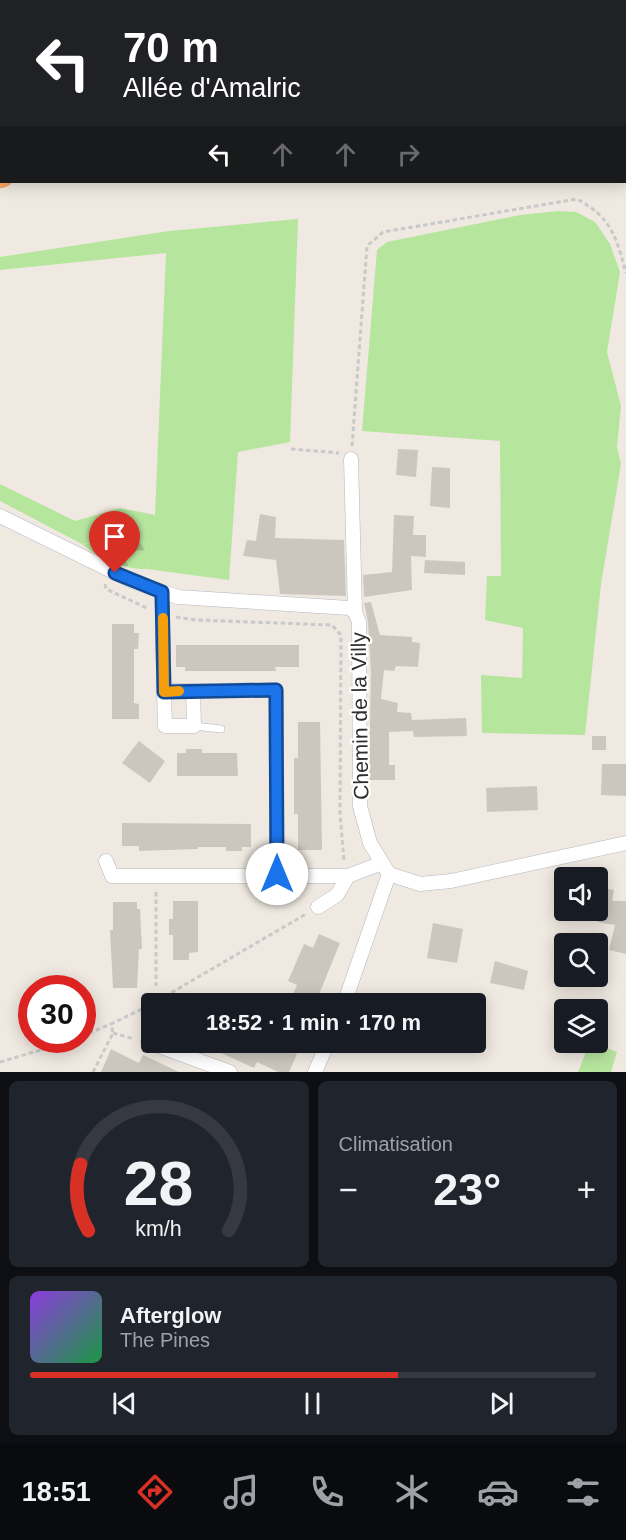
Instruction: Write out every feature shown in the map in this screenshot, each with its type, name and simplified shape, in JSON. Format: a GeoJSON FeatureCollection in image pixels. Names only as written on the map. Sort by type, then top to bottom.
{"type":"FeatureCollection","features":[{"type":"Feature","properties":{"kind":"street"},"geometry":{"type":"LineString","coordinates":[[351,459],[355,612]]}},
{"type":"Feature","properties":{"kind":"street","name":"Chemin de la Villy"},"geometry":{"type":"LineString","coordinates":[[0,516],[134,582],[178,597],[349,608],[355,612],[359,622],[361,657],[360,806],[370,843],[385,869]]}},
{"type":"Feature","properties":{"kind":"street"},"geometry":{"type":"LineString","coordinates":[[162,592],[165,726],[194,726],[193,691]]}},
{"type":"Feature","properties":{"kind":"street"},"geometry":{"type":"LineString","coordinates":[[164,692],[276,690],[277,874]]}},
{"type":"Feature","properties":{"kind":"street"},"geometry":{"type":"LineString","coordinates":[[106,861],[112,876],[277,874],[348,876],[385,869],[420,884],[451,881],[626,843]]}},
{"type":"Feature","properties":{"kind":"street"},"geometry":{"type":"LineString","coordinates":[[347,993],[385,869]]}},
{"type":"Feature","properties":{"kind":"street"},"geometry":{"type":"LineString","coordinates":[[318,907],[338,895],[348,876]]}},
{"type":"Feature","properties":{"kind":"street"},"geometry":{"type":"LineString","coordinates":[[171,1053],[200,1067],[230,1072]]}},
{"type":"Feature","properties":{"kind":"street"},"geometry":{"type":"LineString","coordinates":[[315,1072],[323,1053]]}},
{"type":"Feature","properties":{"kind":"lane"},"geometry":{"type":"LineString","coordinates":[[194,726],[221,729]]}},
{"type":"Feature","properties":{"kind":"path"},"geometry":{"type":"LineString","coordinates":[[351,459],[367,246],[383,232],[577,199],[606,219],[618,241],[626,273]]}},
{"type":"Feature","properties":{"kind":"path"},"geometry":{"type":"LineString","coordinates":[[291,449],[345,454],[351,459]]}},
{"type":"Feature","properties":{"kind":"path"},"geometry":{"type":"LineString","coordinates":[[105,581],[105,589],[163,615],[196,620],[332,625],[341,635],[341,853],[348,876]]}},
{"type":"Feature","properties":{"kind":"path"},"geometry":{"type":"LineString","coordinates":[[156,877],[156,986]]}},
{"type":"Feature","properties":{"kind":"path"},"geometry":{"type":"LineString","coordinates":[[171,993],[318,907]]}},
{"type":"Feature","properties":{"kind":"path"},"geometry":{"type":"LineString","coordinates":[[96,1030],[141,1009]]}},
{"type":"Feature","properties":{"kind":"path"},"geometry":{"type":"LineString","coordinates":[[93,1072],[113,1033],[111,1024]]}},
{"type":"Feature","properties":{"kind":"path"},"geometry":{"type":"LineString","coordinates":[[113,1033],[141,1040]]}},
{"type":"Feature","properties":{"kind":"path"},"geometry":{"type":"LineString","coordinates":[[0,1062],[31,1053]]}},
{"type":"Feature","properties":{"kind":"green space"},"geometry":{"type":"Polygon","coordinates":[[[558,211],[576,212],[595,222],[610,244],[620,272],[607,352],[621,406],[617,447],[621,464],[601,584],[585,735],[482,733],[481,675],[522,678],[523,628],[485,620],[487,576],[501,576],[500,441],[362,431],[377,250],[387,242],[520,215],[558,211]]]}},
{"type":"Feature","properties":{"kind":"green space"},"geometry":{"type":"Polygon","coordinates":[[[298,219],[290,442],[238,452],[229,580],[147,569],[152,543],[107,541],[82,544],[0,501],[0,484],[75,521],[120,508],[155,515],[166,253],[0,270],[0,257],[169,231],[298,219]]]}},
{"type":"Feature","properties":{"kind":"green space"},"geometry":{"type":"Polygon","coordinates":[[[107,541],[152,543],[147,569],[130,568],[113,562],[82,544],[107,541]]]}},
{"type":"Feature","properties":{"kind":"green space"},"geometry":{"type":"Polygon","coordinates":[[[608,1049],[617,1052],[611,1072],[578,1072],[586,1053],[608,1053],[608,1049]]]}},
{"type":"Feature","properties":{"kind":"building"},"geometry":{"type":"Polygon","coordinates":[[[398,449],[418,450],[416,477],[396,475],[398,449]]]}},
{"type":"Feature","properties":{"kind":"building"},"geometry":{"type":"Polygon","coordinates":[[[432,467],[450,468],[450,508],[430,506],[432,467]]]}},
{"type":"Feature","properties":{"kind":"building"},"geometry":{"type":"Polygon","coordinates":[[[260,514],[276,517],[275,538],[344,540],[346,596],[280,594],[276,560],[243,556],[247,540],[256,541],[260,514]]]}},
{"type":"Feature","properties":{"kind":"building"},"geometry":{"type":"Polygon","coordinates":[[[394,515],[414,516],[413,535],[426,535],[426,557],[411,556],[412,590],[364,597],[363,575],[392,572],[394,515]]]}},
{"type":"Feature","properties":{"kind":"building"},"geometry":{"type":"Polygon","coordinates":[[[425,560],[465,562],[465,575],[424,573],[425,560]]]}},
{"type":"Feature","properties":{"kind":"building"},"geometry":{"type":"Polygon","coordinates":[[[371,602],[380,635],[412,637],[412,642],[420,643],[418,667],[396,666],[394,671],[384,670],[381,699],[398,703],[397,712],[411,713],[412,720],[466,718],[467,736],[414,737],[413,731],[389,732],[389,765],[395,765],[395,780],[369,780],[371,672],[368,622],[364,603],[371,602]]]}},
{"type":"Feature","properties":{"kind":"building"},"geometry":{"type":"Polygon","coordinates":[[[112,624],[134,624],[134,633],[139,633],[138,649],[134,649],[134,703],[139,704],[139,719],[112,719],[112,624]]]}},
{"type":"Feature","properties":{"kind":"building"},"geometry":{"type":"Polygon","coordinates":[[[176,645],[299,645],[299,667],[275,667],[276,671],[185,671],[185,667],[176,667],[176,645]]]}},
{"type":"Feature","properties":{"kind":"building"},"geometry":{"type":"Polygon","coordinates":[[[298,722],[320,722],[322,850],[298,850],[298,814],[294,814],[294,758],[298,758],[298,722]]]}},
{"type":"Feature","properties":{"kind":"building"},"geometry":{"type":"Polygon","coordinates":[[[592,736],[606,736],[606,750],[592,750],[592,736]]]}},
{"type":"Feature","properties":{"kind":"building"},"geometry":{"type":"Polygon","coordinates":[[[139,741],[165,761],[150,783],[122,763],[139,741]]]}},
{"type":"Feature","properties":{"kind":"building"},"geometry":{"type":"Polygon","coordinates":[[[186,749],[202,749],[202,753],[237,753],[238,776],[177,776],[177,753],[186,753],[186,749]]]}},
{"type":"Feature","properties":{"kind":"building"},"geometry":{"type":"Polygon","coordinates":[[[602,764],[626,764],[626,796],[601,795],[602,764]]]}},
{"type":"Feature","properties":{"kind":"building"},"geometry":{"type":"Polygon","coordinates":[[[537,786],[538,810],[487,812],[486,788],[537,786]]]}},
{"type":"Feature","properties":{"kind":"building"},"geometry":{"type":"Polygon","coordinates":[[[122,823],[251,824],[251,847],[242,847],[242,851],[226,851],[226,847],[198,847],[198,849],[139,851],[139,846],[122,846],[122,823]]]}},
{"type":"Feature","properties":{"kind":"building"},"geometry":{"type":"Polygon","coordinates":[[[608,889],[614,890],[612,901],[626,901],[626,954],[609,950],[615,925],[597,922],[608,921],[608,889]]]}},
{"type":"Feature","properties":{"kind":"building"},"geometry":{"type":"Polygon","coordinates":[[[173,901],[198,901],[198,952],[189,953],[189,960],[173,960],[173,935],[169,935],[169,919],[173,919],[173,901]]]}},
{"type":"Feature","properties":{"kind":"building"},"geometry":{"type":"Polygon","coordinates":[[[113,902],[137,902],[137,909],[140,909],[142,949],[139,949],[137,988],[113,988],[110,930],[113,930],[113,902]]]}},
{"type":"Feature","properties":{"kind":"building"},"geometry":{"type":"Polygon","coordinates":[[[433,923],[463,929],[457,963],[427,958],[433,923]]]}},
{"type":"Feature","properties":{"kind":"building"},"geometry":{"type":"Polygon","coordinates":[[[319,934],[340,943],[320,993],[294,993],[297,985],[288,981],[304,944],[313,948],[319,934]]]}},
{"type":"Feature","properties":{"kind":"building"},"geometry":{"type":"Polygon","coordinates":[[[495,961],[528,971],[524,990],[490,983],[495,961]]]}},
{"type":"Feature","properties":{"kind":"building"},"geometry":{"type":"Polygon","coordinates":[[[111,1049],[139,1063],[143,1055],[179,1072],[101,1072],[111,1049]]]}},
{"type":"Feature","properties":{"kind":"building"},"geometry":{"type":"Polygon","coordinates":[[[221,1053],[297,1054],[289,1072],[278,1072],[257,1062],[254,1068],[221,1053]]]}},
{"type":"Feature","properties":{"kind":"slow traffic"},"geometry":{"type":"LineString","coordinates":[[163,618],[164,692],[179,691]]}},
{"type":"Feature","properties":{"kind":"route"},"geometry":{"type":"LineString","coordinates":[[115,573],[162,592],[164,692],[276,690],[277,874]]}}]}
